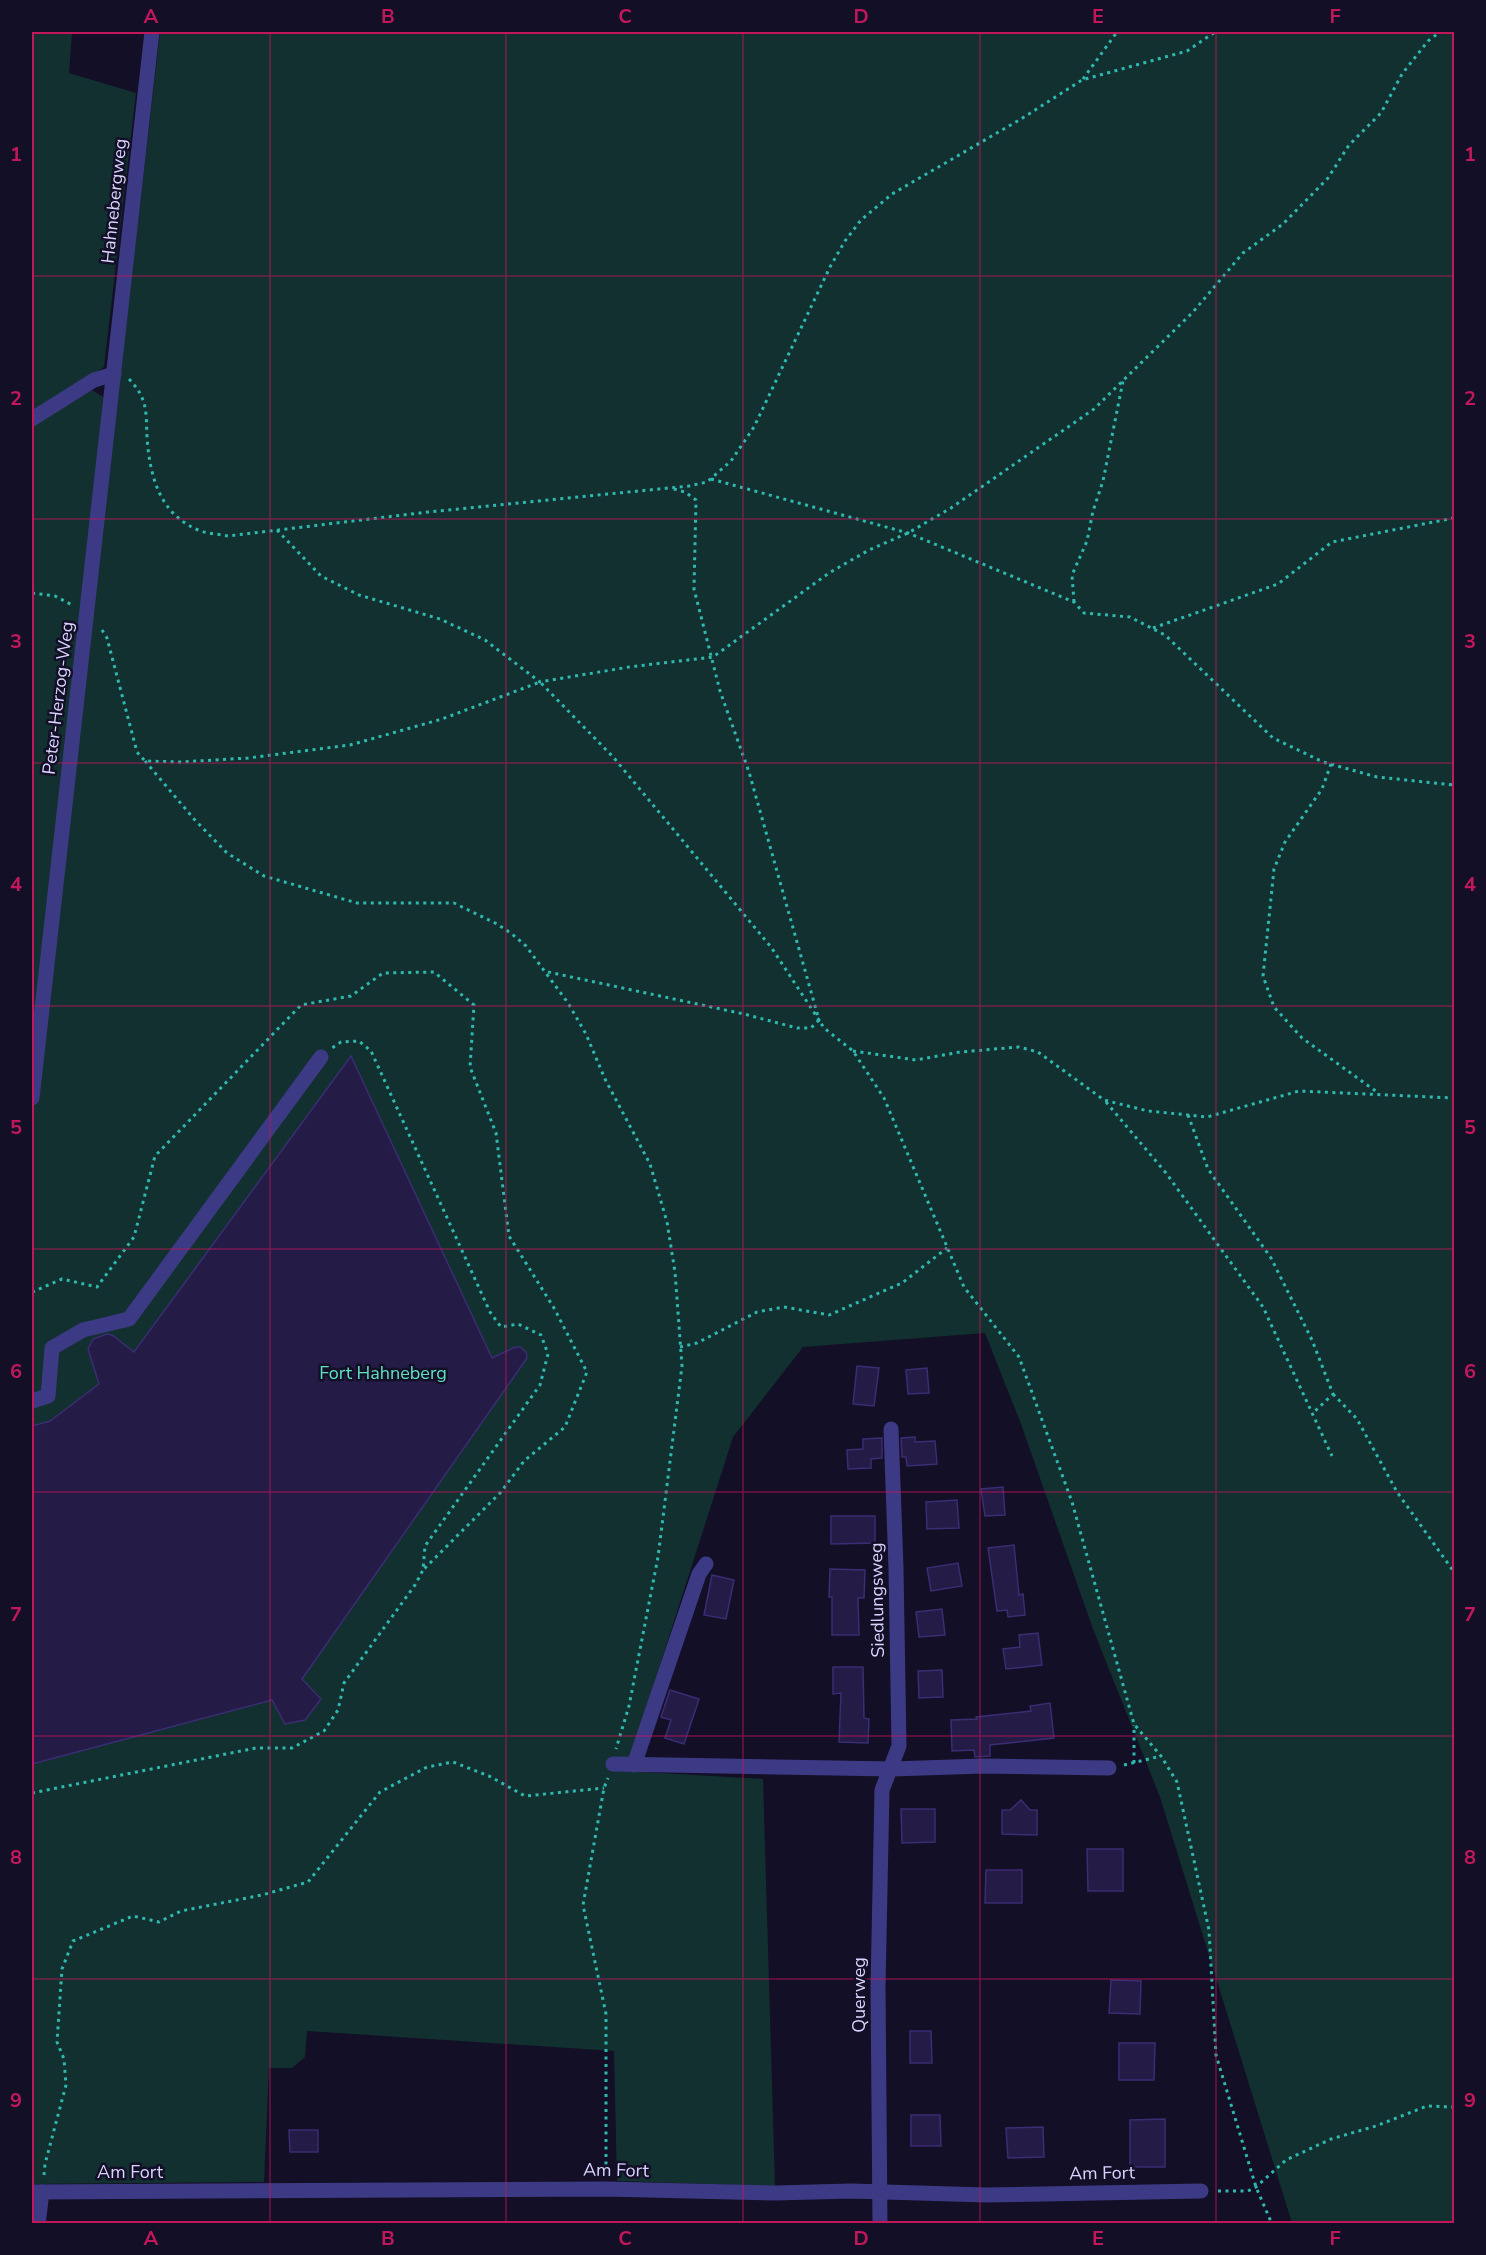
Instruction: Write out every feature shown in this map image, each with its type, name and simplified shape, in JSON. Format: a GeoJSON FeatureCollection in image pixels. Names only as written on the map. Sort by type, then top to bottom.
{"type":"FeatureCollection","features":[{"type":"Feature","properties":{"kind":"street","name":"Hahnebergweg"},"geometry":{"type":"LineString","coordinates":[[114,374],[152,32]]}},
{"type":"Feature","properties":{"kind":"street"},"geometry":{"type":"LineString","coordinates":[[32,419],[94,380],[114,374]]}},
{"type":"Feature","properties":{"kind":"street","name":"Peter-Herzog-Weg"},"geometry":{"type":"LineString","coordinates":[[32,1098],[114,374]]}},
{"type":"Feature","properties":{"kind":"street"},"geometry":{"type":"LineString","coordinates":[[32,1401],[48,1396],[52,1348],[83,1330],[129,1319],[321,1057]]}},
{"type":"Feature","properties":{"kind":"street","name":"Siedlungsweg"},"geometry":{"type":"LineString","coordinates":[[891,1429],[899,1746],[892,1769]]}},
{"type":"Feature","properties":{"kind":"street"},"geometry":{"type":"LineString","coordinates":[[634,1765],[699,1574],[706,1564]]}},
{"type":"Feature","properties":{"kind":"street"},"geometry":{"type":"LineString","coordinates":[[613,1764],[892,1769],[983,1766],[1109,1768]]}},
{"type":"Feature","properties":{"kind":"street","name":"Querweg"},"geometry":{"type":"LineString","coordinates":[[880,2223],[878,1987],[882,1790],[892,1769]]}},
{"type":"Feature","properties":{"kind":"street","name":"Am Fort"},"geometry":{"type":"LineString","coordinates":[[37,2192],[606,2189],[986,2195],[1201,2191]]}},
{"type":"Feature","properties":{"kind":"street"},"geometry":{"type":"LineString","coordinates":[[37,2192],[38,2223]]}},
{"type":"Feature","properties":{"kind":"path"},"geometry":{"type":"LineString","coordinates":[[1082,80],[1117,32]]}},
{"type":"Feature","properties":{"kind":"path"},"geometry":{"type":"LineString","coordinates":[[114,374],[129,378],[140,390],[146,406],[147,441],[155,487],[164,504],[176,518],[201,532],[228,536],[428,512],[689,486],[707,482],[731,461],[754,427],[830,267],[861,220],[892,194],[1021,119],[1082,80],[1187,51],[1215,32]]}},
{"type":"Feature","properties":{"kind":"path"},"geometry":{"type":"LineString","coordinates":[[145,761],[181,762],[248,758],[350,745],[442,719],[540,682],[629,667],[712,657],[829,573],[869,550],[908,533],[961,502],[1094,410],[1193,312],[1243,253],[1283,224],[1329,178],[1349,145],[1381,113],[1402,74],[1435,33],[1440,32]]}},
{"type":"Feature","properties":{"kind":"path"},"geometry":{"type":"LineString","coordinates":[[1074,602],[1072,575],[1087,541],[1103,481],[1123,381]]}},
{"type":"Feature","properties":{"kind":"path"},"geometry":{"type":"LineString","coordinates":[[711,478],[908,533],[1074,602],[1084,613],[1130,617],[1165,635],[1273,738],[1331,764],[1377,777],[1455,784]]}},
{"type":"Feature","properties":{"kind":"path"},"geometry":{"type":"LineString","coordinates":[[670,488],[685,492],[696,500],[694,589],[720,691],[749,772],[819,1020]]}},
{"type":"Feature","properties":{"kind":"path"},"geometry":{"type":"LineString","coordinates":[[1153,628],[1278,584],[1332,542],[1455,518]]}},
{"type":"Feature","properties":{"kind":"path"},"geometry":{"type":"LineString","coordinates":[[277,530],[321,576],[359,595],[440,619],[485,640],[540,682],[614,758],[771,947],[824,1028],[853,1051],[884,1098],[964,1287],[1018,1357],[1071,1502],[1134,1724],[1134,1764],[1161,1756]]}},
{"type":"Feature","properties":{"kind":"path"},"geometry":{"type":"LineString","coordinates":[[32,593],[55,596],[87,613],[99,625],[107,638],[137,752],[194,819],[227,853],[264,876],[357,903],[454,903],[497,924],[526,946],[568,1003],[586,1034],[605,1079],[650,1164],[668,1222],[675,1272],[682,1366],[658,1557],[629,1706],[604,1788],[583,1905],[606,2014],[606,2189]]}},
{"type":"Feature","properties":{"kind":"path"},"geometry":{"type":"LineString","coordinates":[[1331,764],[1322,789],[1285,842],[1274,869],[1263,976],[1274,1006],[1302,1038],[1378,1093]]}},
{"type":"Feature","properties":{"kind":"path"},"geometry":{"type":"LineString","coordinates":[[32,1292],[62,1280],[97,1287],[134,1237],[155,1156],[301,1005],[351,996],[383,973],[434,972],[474,1005],[470,1067],[496,1133],[509,1236],[554,1308],[587,1372],[565,1427],[524,1461],[501,1492],[423,1570],[415,1585],[344,1683],[338,1710],[324,1731],[292,1748],[256,1748],[32,1793]]}},
{"type":"Feature","properties":{"kind":"path"},"geometry":{"type":"LineString","coordinates":[[546,972],[744,1014],[797,1028],[811,1028],[819,1020]]}},
{"type":"Feature","properties":{"kind":"path"},"geometry":{"type":"LineString","coordinates":[[321,1057],[340,1042],[360,1041],[371,1051],[490,1312],[501,1327],[518,1324],[541,1335],[548,1354],[540,1385],[425,1546],[423,1570]]}},
{"type":"Feature","properties":{"kind":"path"},"geometry":{"type":"LineString","coordinates":[[853,1051],[916,1060],[960,1052],[1019,1047],[1038,1052],[1104,1100],[1166,1173],[1263,1307],[1332,1456]]}},
{"type":"Feature","properties":{"kind":"path"},"geometry":{"type":"LineString","coordinates":[[1104,1100],[1148,1111],[1207,1117],[1299,1091],[1455,1098]]}},
{"type":"Feature","properties":{"kind":"path"},"geometry":{"type":"LineString","coordinates":[[1188,1115],[1208,1169],[1271,1258],[1312,1340],[1333,1394],[1357,1419],[1397,1491],[1455,1572]]}},
{"type":"Feature","properties":{"kind":"path"},"geometry":{"type":"LineString","coordinates":[[680,1347],[697,1343],[757,1312],[784,1307],[829,1315],[902,1283],[947,1248]]}},
{"type":"Feature","properties":{"kind":"path"},"geometry":{"type":"LineString","coordinates":[[1313,1413],[1333,1394]]}},
{"type":"Feature","properties":{"kind":"path"},"geometry":{"type":"LineString","coordinates":[[1134,1724],[1161,1756],[1177,1782],[1209,1930],[1216,2055],[1256,2187],[1272,2223]]}},
{"type":"Feature","properties":{"kind":"path"},"geometry":{"type":"LineString","coordinates":[[37,2192],[66,2085],[64,2059],[57,2042],[62,1969],[73,1941],[133,1916],[159,1922],[182,1911],[262,1895],[308,1882],[380,1792],[427,1767],[453,1762],[489,1776],[525,1796],[604,1788]]}},
{"type":"Feature","properties":{"kind":"path"},"geometry":{"type":"LineString","coordinates":[[1201,2191],[1248,2191],[1256,2187],[1286,2160],[1331,2139],[1376,2126],[1427,2106],[1455,2107]]}},
{"type":"Feature","properties":{"kind":"green space"},"geometry":{"type":"Polygon","coordinates":[[[32,32],[72,32],[69,73],[136,93],[104,367],[32,411],[32,32]]]}},
{"type":"Feature","properties":{"kind":"green space"},"geometry":{"type":"Polygon","coordinates":[[[160,32],[1454,32],[1454,2223],[1292,2223],[1160,1797],[1093,1629],[1021,1424],[985,1333],[803,1347],[733,1437],[626,1771],[763,1779],[775,2186],[617,2181],[614,2051],[307,2031],[305,2057],[292,2068],[269,2068],[264,2182],[32,2184],[32,424],[92,390],[103,397],[90,580],[122,360],[160,32]]]}},
{"type":"Feature","properties":{"kind":"building","name":"Fort Hahneberg"},"geometry":{"type":"Polygon","coordinates":[[[351,1056],[492,1358],[515,1347],[520,1347],[526,1352],[527,1358],[302,1679],[321,1699],[305,1720],[285,1724],[272,1700],[32,1764],[32,1426],[50,1421],[99,1384],[88,1349],[93,1339],[107,1334],[112,1335],[134,1352],[351,1056]]]}},
{"type":"Feature","properties":{"kind":"building"},"geometry":{"type":"Polygon","coordinates":[[[857,1366],[879,1368],[874,1406],[853,1404],[857,1366]]]}},
{"type":"Feature","properties":{"kind":"building"},"geometry":{"type":"Polygon","coordinates":[[[927,1368],[929,1393],[908,1394],[906,1370],[927,1368]]]}},
{"type":"Feature","properties":{"kind":"building"},"geometry":{"type":"Polygon","coordinates":[[[915,1437],[915,1442],[935,1441],[937,1464],[907,1466],[906,1457],[902,1457],[901,1438],[915,1437]]]}},
{"type":"Feature","properties":{"kind":"building"},"geometry":{"type":"Polygon","coordinates":[[[882,1438],[882,1458],[871,1459],[871,1468],[848,1469],[847,1450],[863,1449],[863,1439],[882,1438]]]}},
{"type":"Feature","properties":{"kind":"building"},"geometry":{"type":"Polygon","coordinates":[[[1003,1487],[1005,1515],[985,1516],[981,1489],[1003,1487]]]}},
{"type":"Feature","properties":{"kind":"building"},"geometry":{"type":"Polygon","coordinates":[[[957,1500],[959,1528],[927,1529],[926,1502],[957,1500]]]}},
{"type":"Feature","properties":{"kind":"building"},"geometry":{"type":"Polygon","coordinates":[[[831,1516],[875,1516],[875,1543],[831,1544],[831,1516]]]}},
{"type":"Feature","properties":{"kind":"building"},"geometry":{"type":"Polygon","coordinates":[[[1014,1545],[1019,1595],[1023,1594],[1025,1615],[1008,1617],[1007,1610],[997,1611],[988,1548],[1014,1545]]]}},
{"type":"Feature","properties":{"kind":"building"},"geometry":{"type":"Polygon","coordinates":[[[958,1563],[962,1586],[931,1591],[927,1568],[958,1563]]]}},
{"type":"Feature","properties":{"kind":"building"},"geometry":{"type":"Polygon","coordinates":[[[830,1569],[865,1570],[864,1598],[858,1598],[859,1635],[832,1635],[832,1597],[829,1597],[830,1569]]]}},
{"type":"Feature","properties":{"kind":"building"},"geometry":{"type":"Polygon","coordinates":[[[712,1575],[734,1580],[726,1619],[704,1615],[712,1575]]]}},
{"type":"Feature","properties":{"kind":"building"},"geometry":{"type":"Polygon","coordinates":[[[942,1609],[945,1635],[919,1637],[916,1612],[942,1609]]]}},
{"type":"Feature","properties":{"kind":"building"},"geometry":{"type":"Polygon","coordinates":[[[1038,1633],[1042,1665],[1006,1669],[1003,1649],[1020,1647],[1019,1635],[1038,1633]]]}},
{"type":"Feature","properties":{"kind":"building"},"geometry":{"type":"Polygon","coordinates":[[[833,1667],[863,1667],[864,1718],[869,1719],[868,1743],[839,1742],[841,1693],[833,1694],[833,1667]]]}},
{"type":"Feature","properties":{"kind":"building"},"geometry":{"type":"Polygon","coordinates":[[[942,1670],[943,1697],[919,1698],[918,1671],[942,1670]]]}},
{"type":"Feature","properties":{"kind":"building"},"geometry":{"type":"Polygon","coordinates":[[[670,1690],[699,1699],[684,1744],[665,1738],[671,1720],[661,1717],[670,1690]]]}},
{"type":"Feature","properties":{"kind":"building"},"geometry":{"type":"Polygon","coordinates":[[[1050,1703],[1054,1738],[990,1745],[990,1756],[975,1757],[974,1750],[952,1751],[951,1720],[977,1719],[976,1717],[1031,1711],[1030,1706],[1050,1703]]]}},
{"type":"Feature","properties":{"kind":"building"},"geometry":{"type":"Polygon","coordinates":[[[1021,1800],[1030,1810],[1037,1810],[1037,1835],[1002,1834],[1002,1810],[1010,1810],[1021,1800]]]}},
{"type":"Feature","properties":{"kind":"building"},"geometry":{"type":"Polygon","coordinates":[[[901,1809],[935,1809],[935,1842],[902,1843],[901,1809]]]}},
{"type":"Feature","properties":{"kind":"building"},"geometry":{"type":"Polygon","coordinates":[[[1087,1849],[1123,1849],[1123,1891],[1088,1891],[1087,1849]]]}},
{"type":"Feature","properties":{"kind":"building"},"geometry":{"type":"Polygon","coordinates":[[[986,1870],[1022,1870],[1022,1903],[985,1903],[986,1870]]]}},
{"type":"Feature","properties":{"kind":"building"},"geometry":{"type":"Polygon","coordinates":[[[1111,1980],[1141,1981],[1140,2014],[1109,2013],[1111,1980]]]}},
{"type":"Feature","properties":{"kind":"building"},"geometry":{"type":"Polygon","coordinates":[[[910,2031],[931,2031],[932,2063],[910,2063],[910,2031]]]}},
{"type":"Feature","properties":{"kind":"building"},"geometry":{"type":"Polygon","coordinates":[[[1119,2043],[1155,2043],[1154,2080],[1119,2080],[1119,2043]]]}},
{"type":"Feature","properties":{"kind":"building"},"geometry":{"type":"Polygon","coordinates":[[[911,2115],[940,2115],[941,2146],[911,2146],[911,2115]]]}},
{"type":"Feature","properties":{"kind":"building"},"geometry":{"type":"Polygon","coordinates":[[[1165,2119],[1165,2167],[1130,2167],[1130,2120],[1165,2119]]]}},
{"type":"Feature","properties":{"kind":"building"},"geometry":{"type":"Polygon","coordinates":[[[1043,2127],[1044,2157],[1008,2158],[1006,2128],[1043,2127]]]}},
{"type":"Feature","properties":{"kind":"building"},"geometry":{"type":"Polygon","coordinates":[[[289,2130],[318,2130],[318,2152],[290,2152],[289,2130]]]}}]}
